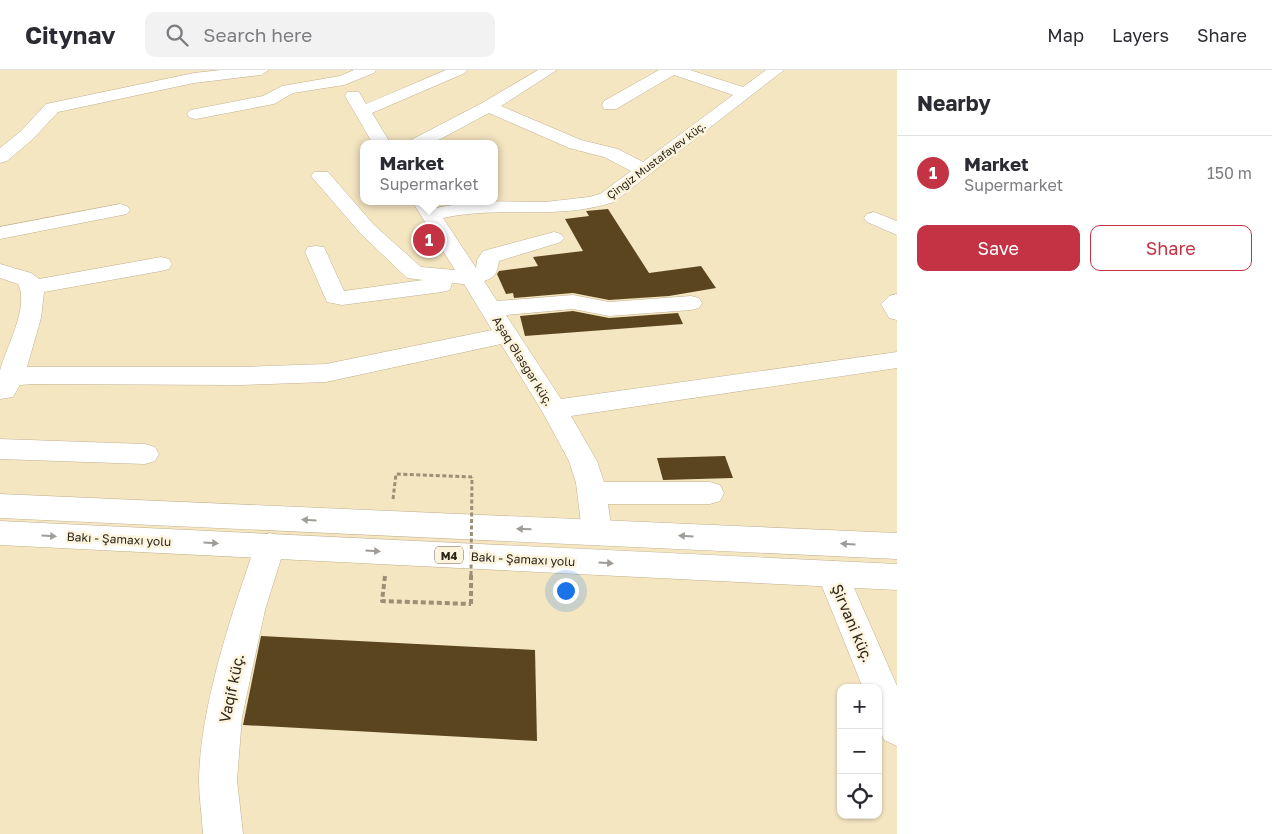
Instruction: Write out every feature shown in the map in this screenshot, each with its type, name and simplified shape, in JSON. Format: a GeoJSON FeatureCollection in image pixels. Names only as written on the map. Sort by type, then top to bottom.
{"type":"FeatureCollection","features":[{"type":"Feature","properties":{"kind":"main road"},"geometry":{"type":"LineString","coordinates":[[4,151],[27,135],[52,108],[194,78],[261,70]]}},
{"type":"Feature","properties":{"kind":"main road"},"geometry":{"type":"LineString","coordinates":[[196,114],[268,100],[288,89],[340,75],[368,70]]}},
{"type":"Feature","properties":{"kind":"main road"},"geometry":{"type":"LineString","coordinates":[[361,111],[380,105],[459,70]]}},
{"type":"Feature","properties":{"kind":"main road"},"geometry":{"type":"LineString","coordinates":[[426,140],[488,107],[549,70]]}},
{"type":"Feature","properties":{"kind":"main road"},"geometry":{"type":"LineString","coordinates":[[610,105],[672,70],[745,94]]}},
{"type":"Feature","properties":{"kind":"main road","name":"Çingiz Mustafayev küç."},"geometry":{"type":"LineString","coordinates":[[427,208],[576,206],[607,198],[776,70]]}},
{"type":"Feature","properties":{"kind":"main road"},"geometry":{"type":"LineString","coordinates":[[340,75],[379,140]]}},
{"type":"Feature","properties":{"kind":"main road"},"geometry":{"type":"LineString","coordinates":[[488,107],[562,130],[575,144],[611,153],[644,170]]}},
{"type":"Feature","properties":{"kind":"main road"},"geometry":{"type":"LineString","coordinates":[[321,176],[367,229],[415,273],[470,279]]}},
{"type":"Feature","properties":{"kind":"main road","name":"Aşəq Ələsgər küç."},"geometry":{"type":"LineString","coordinates":[[427,208],[470,279],[554,409],[582,461],[591,494],[597,532]]}},
{"type":"Feature","properties":{"kind":"main road"},"geometry":{"type":"LineString","coordinates":[[0,233],[120,210]]}},
{"type":"Feature","properties":{"kind":"main road"},"geometry":{"type":"LineString","coordinates":[[874,218],[897,229]]}},
{"type":"Feature","properties":{"kind":"main road"},"geometry":{"type":"LineString","coordinates":[[316,252],[335,297],[342,298],[470,279],[486,273],[488,260],[491,256],[554,238]]}},
{"type":"Feature","properties":{"kind":"main road"},"geometry":{"type":"LineString","coordinates":[[32,287],[161,264]]}},
{"type":"Feature","properties":{"kind":"main road"},"geometry":{"type":"LineString","coordinates":[[0,271],[23,278],[32,287],[31,310],[20,356],[4,384]]}},
{"type":"Feature","properties":{"kind":"main road"},"geometry":{"type":"LineString","coordinates":[[897,301],[893,304],[897,312]]}},
{"type":"Feature","properties":{"kind":"main road"},"geometry":{"type":"LineString","coordinates":[[490,309],[573,302],[609,310],[691,303]]}},
{"type":"Feature","properties":{"kind":"main road"},"geometry":{"type":"LineString","coordinates":[[4,384],[65,375],[241,376],[326,373],[507,335]]}},
{"type":"Feature","properties":{"kind":"main road"},"geometry":{"type":"LineString","coordinates":[[554,409],[760,378],[897,360]]}},
{"type":"Feature","properties":{"kind":"main road"},"geometry":{"type":"LineString","coordinates":[[0,449],[145,454]]}},
{"type":"Feature","properties":{"kind":"main road"},"geometry":{"type":"LineString","coordinates":[[591,494],[710,493]]}},
{"type":"Feature","properties":{"kind":"main road"},"geometry":{"type":"LineString","coordinates":[[0,506],[897,546]]}},
{"type":"Feature","properties":{"kind":"main road","name":"Bakı - Şamaxı yolu"},"geometry":{"type":"LineString","coordinates":[[0,534],[897,577]]}},
{"type":"Feature","properties":{"kind":"main road","name":"Vaqif küç."},"geometry":{"type":"LineString","coordinates":[[223,834],[218,780],[224,717],[249,610],[270,546]]}},
{"type":"Feature","properties":{"kind":"main road","name":"Şirvani küç."},"geometry":{"type":"LineString","coordinates":[[833,574],[897,728]]}},
{"type":"Feature","properties":{"kind":"path"},"geometry":{"type":"LineString","coordinates":[[382,601],[471,604],[472,477],[396,474]]}},
{"type":"Feature","properties":{"kind":"building"},"geometry":{"type":"Polygon","coordinates":[[[608,209],[649,273],[701,266],[716,288],[669,296],[609,300],[573,293],[514,298],[513,293],[506,294],[497,274],[499,271],[538,266],[533,257],[583,251],[565,219],[589,216],[586,211],[608,209]]]}},
{"type":"Feature","properties":{"kind":"building"},"geometry":{"type":"Polygon","coordinates":[[[573,311],[609,318],[678,313],[683,324],[525,336],[520,316],[573,311]]]}},
{"type":"Feature","properties":{"kind":"building"},"geometry":{"type":"Polygon","coordinates":[[[725,456],[733,478],[663,480],[657,458],[725,456]]]}},
{"type":"Feature","properties":{"kind":"building"},"geometry":{"type":"Polygon","coordinates":[[[261,636],[535,650],[537,741],[243,725],[261,636]]]}},
{"type":"Feature","properties":{"kind":"place","name":"Market"},"geometry":{"type":"Point","coordinates":[429,240]}}]}
